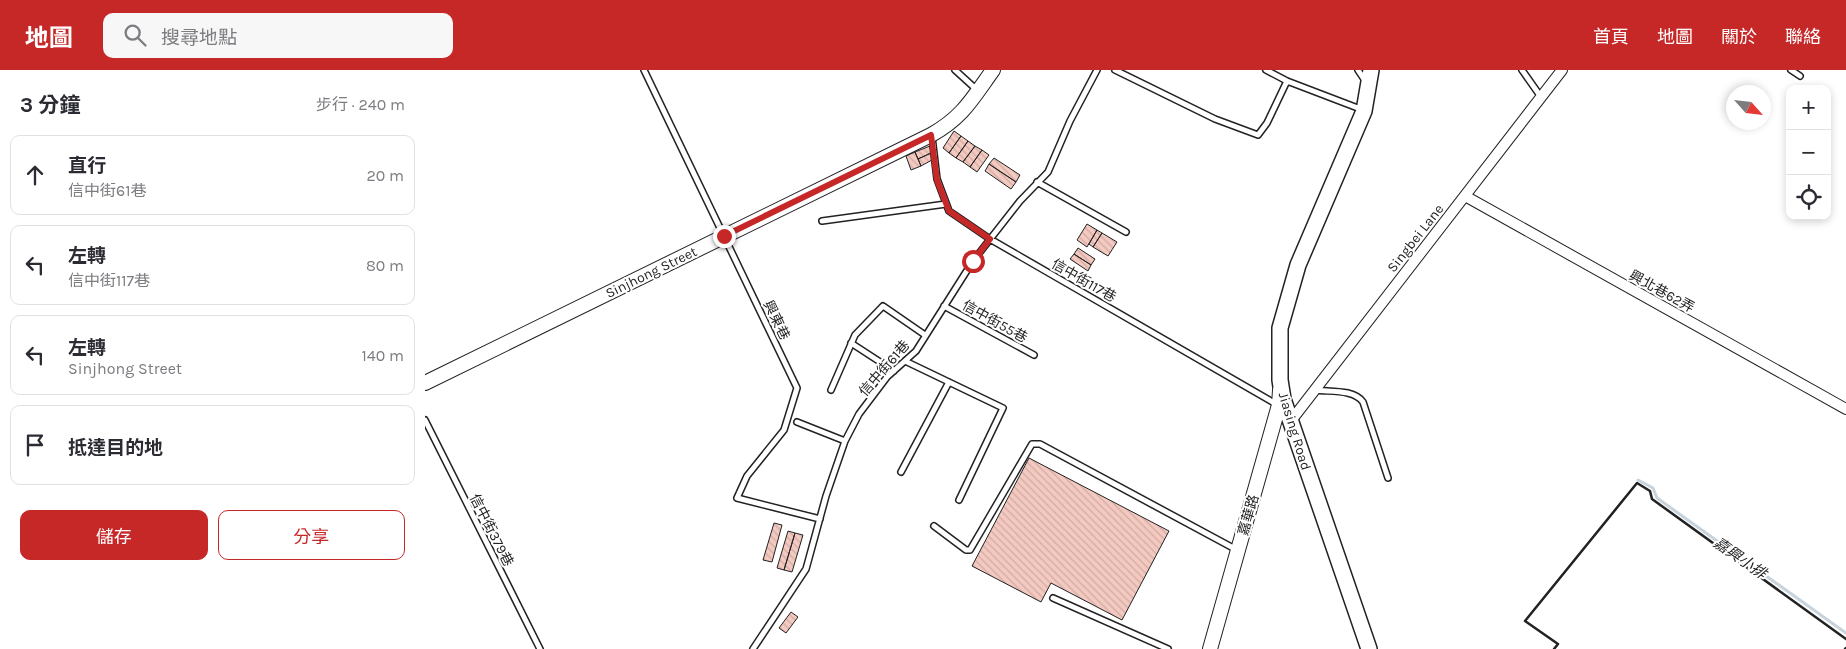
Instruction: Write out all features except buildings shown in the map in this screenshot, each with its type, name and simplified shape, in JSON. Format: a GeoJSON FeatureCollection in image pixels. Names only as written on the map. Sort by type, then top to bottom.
{"type":"FeatureCollection","features":[{"type":"Feature","properties":{"kind":"main road","name":"Jiasing Road"},"geometry":{"type":"LineString","coordinates":[[1369,649],[1290,422],[1280,380],[1281,328],[1298,265],[1364,111],[1371,70]]}},
{"type":"Feature","properties":{"kind":"street","name":"Sinjhong Street"},"geometry":{"type":"LineString","coordinates":[[425,383],[931,135],[961,114],[993,70]]}},
{"type":"Feature","properties":{"kind":"street","name":"Singbei Lane"},"geometry":{"type":"LineString","coordinates":[[1290,422],[1561,70]]}},
{"type":"Feature","properties":{"kind":"street","name":"興北巷62弄"},"geometry":{"type":"LineString","coordinates":[[1465,196],[1846,410]]}},
{"type":"Feature","properties":{"kind":"street","name":"嘉華路"},"geometry":{"type":"LineString","coordinates":[[1210,649],[1279,405],[1280,380]]}},
{"type":"Feature","properties":{"kind":"lane","name":"興東巷"},"geometry":{"type":"LineString","coordinates":[[644,70],[797,388],[784,430],[747,476],[737,498],[820,519]]}},
{"type":"Feature","properties":{"kind":"lane"},"geometry":{"type":"LineString","coordinates":[[955,70],[978,91]]}},
{"type":"Feature","properties":{"kind":"lane","name":"信中街61巷"},"geometry":{"type":"LineString","coordinates":[[753,649],[806,569],[845,441],[859,414],[887,378],[916,350],[973,261],[1020,201],[1048,172],[1070,121],[1097,70]]}},
{"type":"Feature","properties":{"kind":"lane"},"geometry":{"type":"LineString","coordinates":[[1115,70],[1215,119],[1258,135],[1267,123],[1287,81]]}},
{"type":"Feature","properties":{"kind":"lane"},"geometry":{"type":"LineString","coordinates":[[1265,70],[1287,81],[1364,111]]}},
{"type":"Feature","properties":{"kind":"lane"},"geometry":{"type":"LineString","coordinates":[[1358,70],[1369,86]]}},
{"type":"Feature","properties":{"kind":"lane"},"geometry":{"type":"LineString","coordinates":[[1522,70],[1541,97]]}},
{"type":"Feature","properties":{"kind":"lane"},"geometry":{"type":"LineString","coordinates":[[1791,70],[1801,76]]}},
{"type":"Feature","properties":{"kind":"lane","name":"信中街117巷"},"geometry":{"type":"LineString","coordinates":[[931,135],[937,180],[949,211],[990,239],[1279,405]]}},
{"type":"Feature","properties":{"kind":"lane"},"geometry":{"type":"LineString","coordinates":[[1037,182],[1126,232]]}},
{"type":"Feature","properties":{"kind":"lane"},"geometry":{"type":"LineString","coordinates":[[822,220],[946,204]]}},
{"type":"Feature","properties":{"kind":"lane"},"geometry":{"type":"LineString","coordinates":[[831,390],[855,336],[883,306],[925,335]]}},
{"type":"Feature","properties":{"kind":"lane","name":"信中街55巷"},"geometry":{"type":"LineString","coordinates":[[944,306],[1034,355]]}},
{"type":"Feature","properties":{"kind":"lane"},"geometry":{"type":"LineString","coordinates":[[851,343],[894,371]]}},
{"type":"Feature","properties":{"kind":"lane"},"geometry":{"type":"LineString","coordinates":[[905,361],[1003,408],[959,500]]}},
{"type":"Feature","properties":{"kind":"lane"},"geometry":{"type":"LineString","coordinates":[[901,472],[949,382]]}},
{"type":"Feature","properties":{"kind":"lane"},"geometry":{"type":"LineString","coordinates":[[1315,390],[1354,394],[1359,397],[1363,402],[1388,478]]}},
{"type":"Feature","properties":{"kind":"lane","name":"信中街379巷"},"geometry":{"type":"LineString","coordinates":[[425,420],[539,649]]}},
{"type":"Feature","properties":{"kind":"lane"},"geometry":{"type":"LineString","coordinates":[[797,422],[845,441]]}},
{"type":"Feature","properties":{"kind":"lane"},"geometry":{"type":"LineString","coordinates":[[934,526],[966,550],[970,550],[1033,444],[1040,444],[1238,550]]}},
{"type":"Feature","properties":{"kind":"lane"},"geometry":{"type":"LineString","coordinates":[[1053,598],[1169,649]]}},
{"type":"Feature","properties":{"kind":"waterway","name":"嘉興小排"},"geometry":{"type":"LineString","coordinates":[[1638,480],[1653,488],[1657,498],[1846,633]]}},
{"type":"Feature","properties":{"kind":"wall"},"geometry":{"type":"LineString","coordinates":[[1554,649],[1558,644],[1525,621],[1637,483],[1650,491],[1652,499],[1846,639]]}},
{"type":"Feature","properties":{"kind":"route"},"geometry":{"type":"LineString","coordinates":[[724,236],[931,135],[937,180],[949,211],[990,239],[973,261]]}}]}
